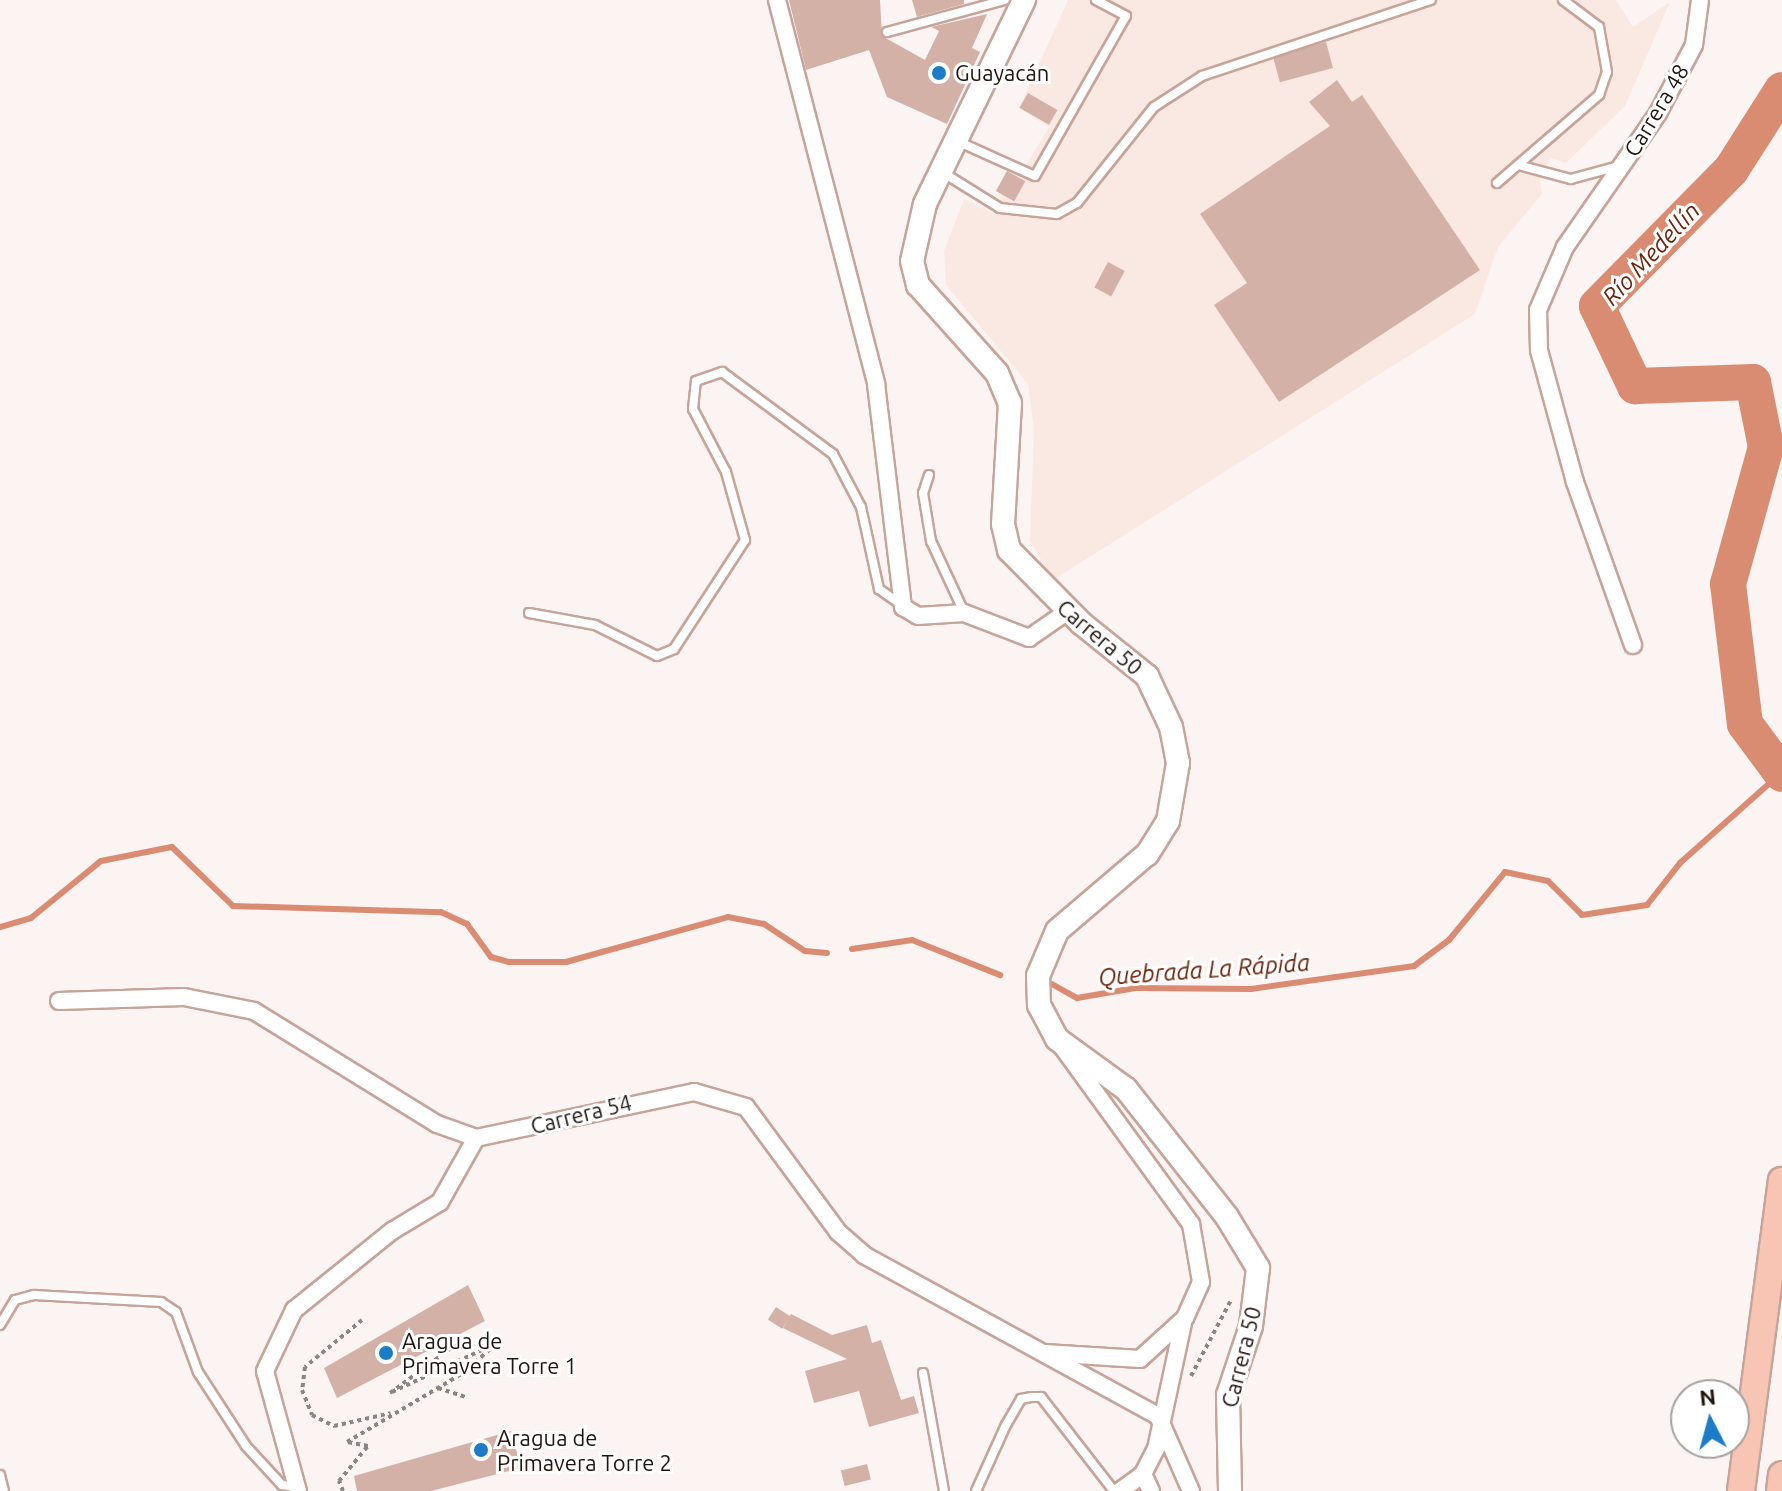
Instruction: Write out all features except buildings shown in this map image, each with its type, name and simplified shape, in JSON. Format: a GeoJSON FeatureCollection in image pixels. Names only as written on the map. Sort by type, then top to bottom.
{"type":"FeatureCollection","features":[{"type":"Feature","properties":{"kind":"highway"},"geometry":{"type":"LineString","coordinates":[[1741,1491],[1782,1181]]}},
{"type":"Feature","properties":{"kind":"highway"},"geometry":{"type":"LineString","coordinates":[[1780,1491],[1782,1475]]}},
{"type":"Feature","properties":{"kind":"main road","name":"Carrera 50"},"geometry":{"type":"LineString","coordinates":[[1024,0],[913,236],[918,285],[997,373],[1010,403],[1003,524],[1009,550],[1068,611],[1147,676],[1171,727],[1178,763],[1168,821],[1147,854],[1057,931],[1038,976],[1039,1005],[1057,1039],[1126,1089],[1227,1217],[1258,1268],[1251,1326],[1228,1395],[1230,1491]]}},
{"type":"Feature","properties":{"kind":"street"},"geometry":{"type":"LineString","coordinates":[[777,0],[876,384],[903,607],[918,616],[964,613],[1029,638],[1068,611]]}},
{"type":"Feature","properties":{"kind":"street","name":"Carrera 48"},"geometry":{"type":"LineString","coordinates":[[1633,645],[1575,482],[1537,337],[1544,283],[1624,164],[1694,45],[1700,0]]}},
{"type":"Feature","properties":{"kind":"street"},"geometry":{"type":"LineString","coordinates":[[59,1001],[184,997],[254,1011],[437,1124],[476,1138],[440,1202],[392,1231],[294,1310],[276,1337],[265,1371],[297,1489]]}},
{"type":"Feature","properties":{"kind":"street","name":"Carrera 54"},"geometry":{"type":"LineString","coordinates":[[1035,1352],[1140,1359],[1185,1318],[1201,1282],[1191,1224],[1089,1093],[1057,1039]]}},
{"type":"Feature","properties":{"kind":"street","name":"Carrera 54"},"geometry":{"type":"LineString","coordinates":[[476,1138],[630,1100],[694,1092],[720,1097],[766,1126],[838,1232],[864,1255],[1035,1352],[1158,1416]]}},
{"type":"Feature","properties":{"kind":"street"},"geometry":{"type":"LineString","coordinates":[[1117,1491],[1143,1474],[1156,1449],[1158,1416],[1185,1318]]}},
{"type":"Feature","properties":{"kind":"street"},"geometry":{"type":"LineString","coordinates":[[1158,1416],[1191,1491]]}},
{"type":"Feature","properties":{"kind":"street"},"geometry":{"type":"LineString","coordinates":[[1143,1474],[1151,1491]]}},
{"type":"Feature","properties":{"kind":"lane"},"geometry":{"type":"LineString","coordinates":[[887,32],[1005,0]]}},
{"type":"Feature","properties":{"kind":"lane"},"geometry":{"type":"LineString","coordinates":[[957,141],[1035,176],[1126,16],[1096,0]]}},
{"type":"Feature","properties":{"kind":"lane"},"geometry":{"type":"LineString","coordinates":[[941,172],[1000,208],[1057,214],[1077,203],[1154,107],[1202,76],[1431,0]]}},
{"type":"Feature","properties":{"kind":"lane"},"geometry":{"type":"LineString","coordinates":[[1497,183],[1599,95],[1607,72],[1599,27],[1563,0]]}},
{"type":"Feature","properties":{"kind":"lane"},"geometry":{"type":"LineString","coordinates":[[1518,165],[1571,179],[1624,164]]}},
{"type":"Feature","properties":{"kind":"lane"},"geometry":{"type":"LineString","coordinates":[[529,613],[595,625],[657,656],[674,649],[745,540],[726,472],[693,409],[696,381],[722,372],[833,454],[861,507],[879,589],[903,607]]}},
{"type":"Feature","properties":{"kind":"lane"},"geometry":{"type":"LineString","coordinates":[[929,475],[923,493],[931,541],[964,613]]}},
{"type":"Feature","properties":{"kind":"lane"},"geometry":{"type":"LineString","coordinates":[[0,1325],[15,1300],[34,1295],[161,1302],[176,1312],[198,1372],[246,1446],[282,1485],[297,1489]]}},
{"type":"Feature","properties":{"kind":"lane"},"geometry":{"type":"LineString","coordinates":[[923,1373],[944,1491]]}},
{"type":"Feature","properties":{"kind":"lane"},"geometry":{"type":"LineString","coordinates":[[976,1491],[1021,1399],[1041,1397],[1117,1491]]}},
{"type":"Feature","properties":{"kind":"lane"},"geometry":{"type":"LineString","coordinates":[[0,1475],[4,1491]]}},
{"type":"Feature","properties":{"kind":"path"},"geometry":{"type":"LineString","coordinates":[[1186,1385],[1233,1294]]}},
{"type":"Feature","properties":{"kind":"path"},"geometry":{"type":"LineString","coordinates":[[362,1320],[305,1367],[302,1390],[312,1415],[334,1426],[397,1411]]}},
{"type":"Feature","properties":{"kind":"path"},"geometry":{"type":"LineString","coordinates":[[343,1491],[339,1481],[368,1446],[347,1442],[438,1388],[497,1343],[390,1393],[454,1346],[451,1338]]}},
{"type":"Feature","properties":{"kind":"path"},"geometry":{"type":"LineString","coordinates":[[438,1388],[468,1398]]}},
{"type":"Feature","properties":{"kind":"shaded area"},"geometry":{"type":"Polygon","coordinates":[[[1068,0],[1616,0],[1633,27],[1670,2],[1625,106],[1566,163],[1551,158],[1540,180],[1542,194],[1498,247],[1475,314],[1053,580],[1030,541],[1034,429],[1028,384],[946,285],[944,251],[964,199],[996,215],[1007,171],[1019,177],[1049,127],[1019,108],[1068,0]]]}},
{"type":"Feature","properties":{"kind":"waterway","name":"Río Medellín"},"geometry":{"type":"LineString","coordinates":[[1782,90],[1731,170],[1597,306],[1635,386],[1753,382],[1766,447],[1728,584],[1745,724],[1782,774]]}},
{"type":"Feature","properties":{"kind":"waterway","name":"Quebrada La Rápida"},"geometry":{"type":"LineString","coordinates":[[1050,983],[1077,998],[1135,988],[1251,989],[1414,966],[1449,940],[1505,872],[1548,881],[1582,915],[1647,905],[1680,863],[1781,773]]}},
{"type":"Feature","properties":{"kind":"waterway","name":"Quebrada La Rápida"},"geometry":{"type":"LineString","coordinates":[[0,927],[31,918],[101,861],[172,847],[233,906],[441,912],[467,924],[491,957],[509,962],[566,962],[728,917],[764,924],[805,951],[827,953]]}},
{"type":"Feature","properties":{"kind":"waterway","name":"Quebrada La Rápida"},"geometry":{"type":"LineString","coordinates":[[852,949],[912,940],[1000,975]]}},
{"type":"Feature","properties":{"kind":"place","name":"Guayacán"},"geometry":{"type":"Point","coordinates":[939,73]}},
{"type":"Feature","properties":{"kind":"place","name":"Aragua de Primavera Torre 1"},"geometry":{"type":"Point","coordinates":[386,1353]}},
{"type":"Feature","properties":{"kind":"place","name":"Aragua de Primavera Torre 2"},"geometry":{"type":"Point","coordinates":[481,1450]}}]}
